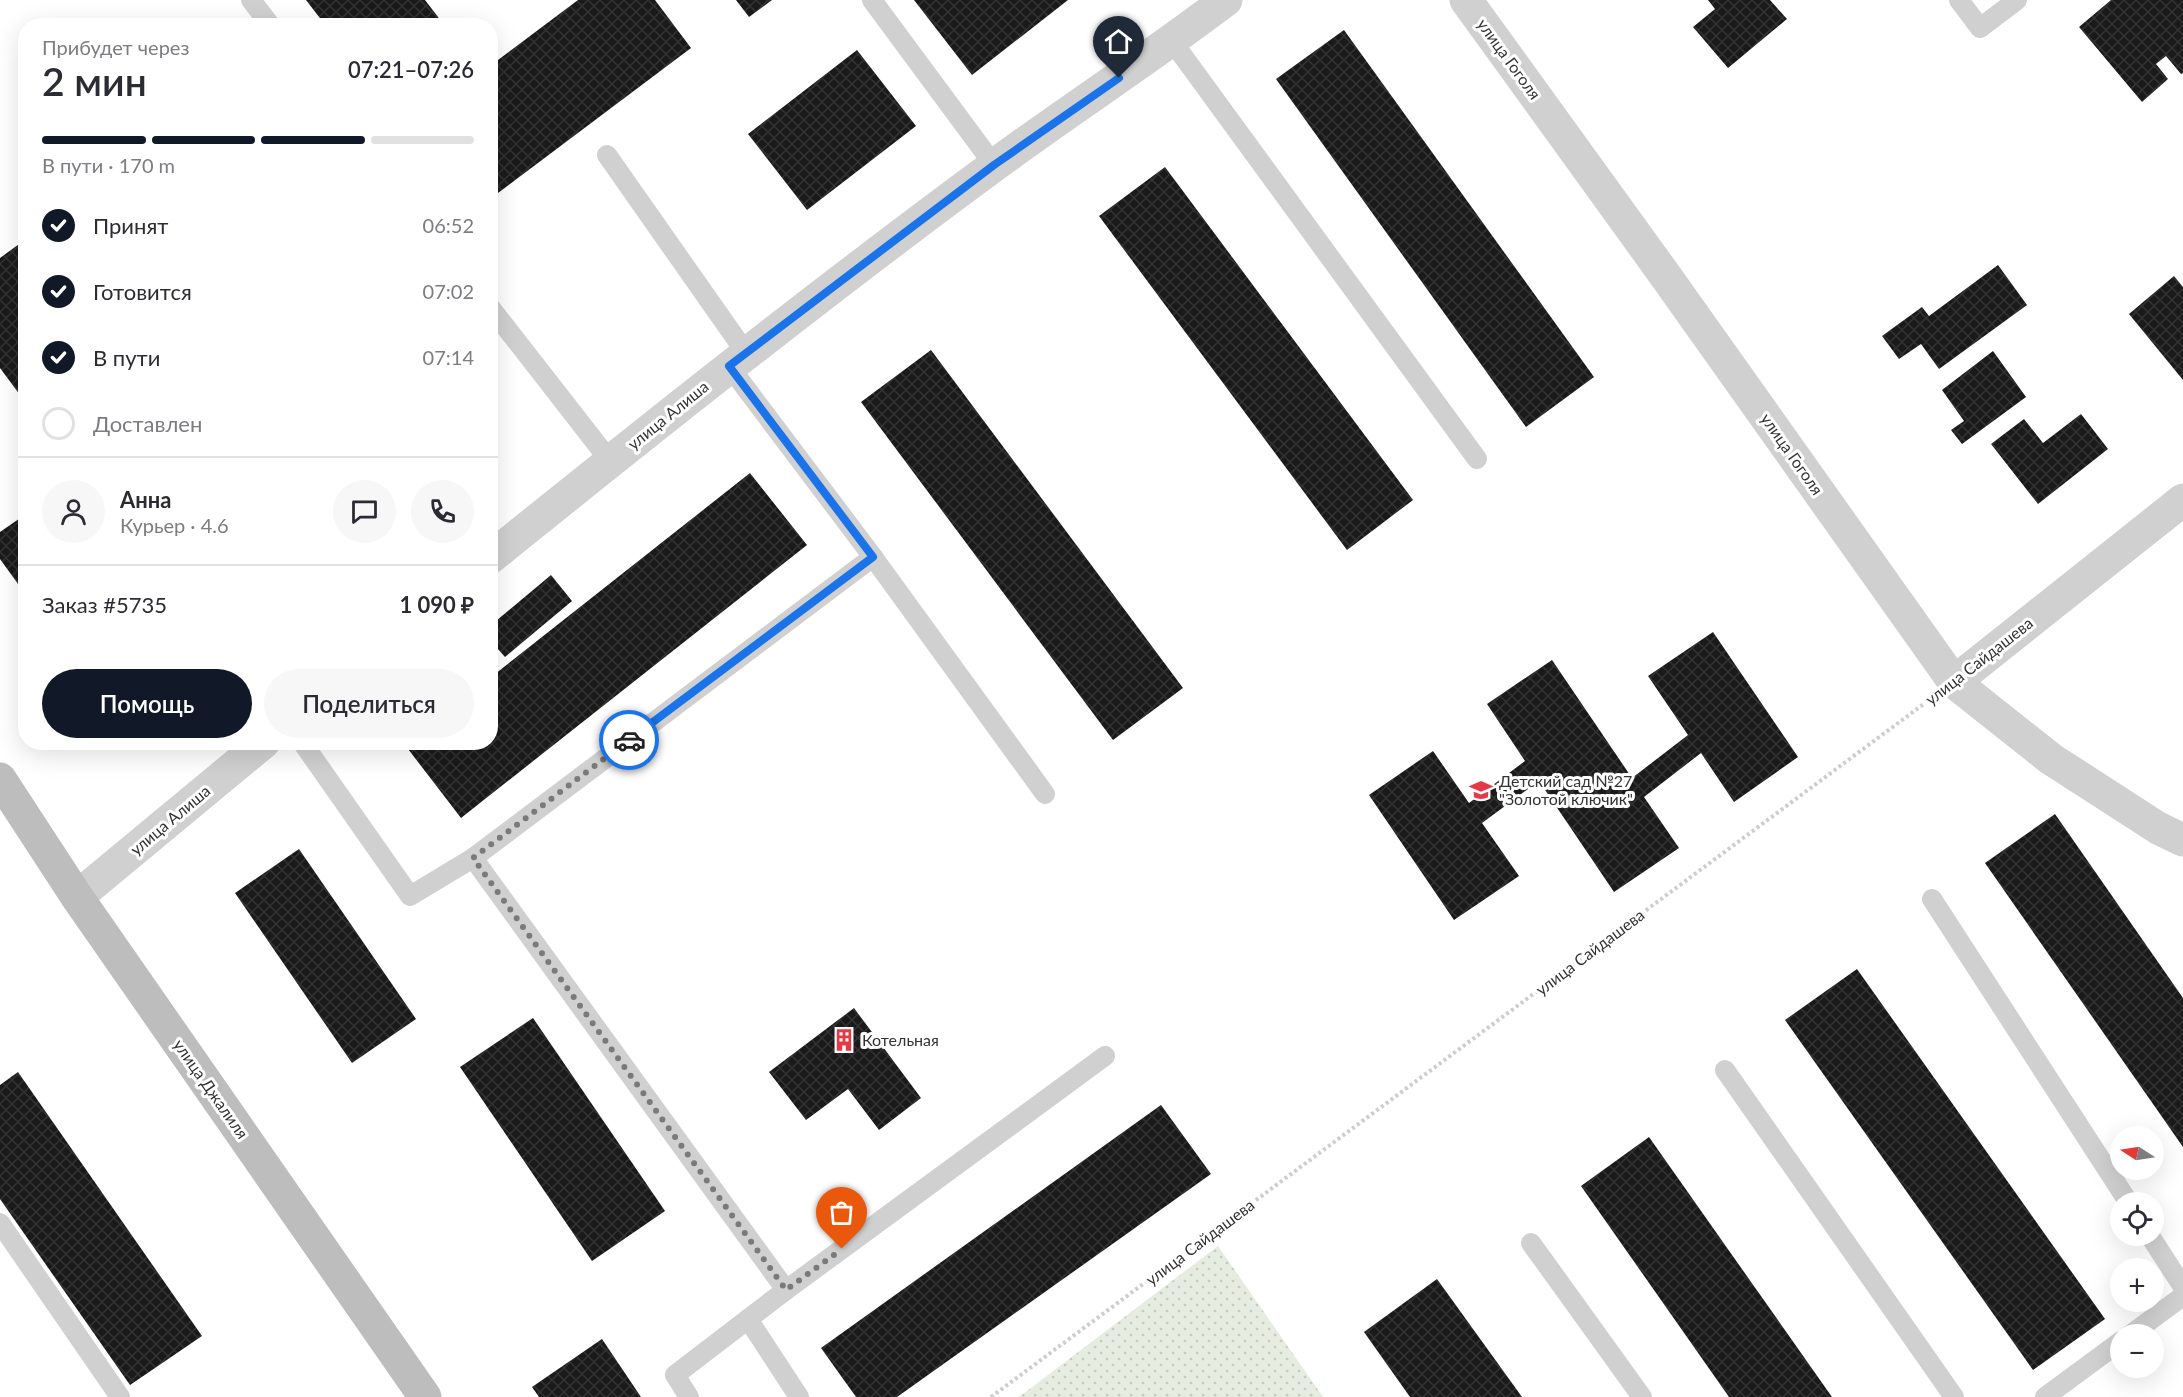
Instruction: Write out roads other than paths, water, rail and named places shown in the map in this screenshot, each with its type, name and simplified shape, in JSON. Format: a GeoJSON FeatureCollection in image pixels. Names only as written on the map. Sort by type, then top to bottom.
{"type":"FeatureCollection","features":[{"type":"Feature","properties":{"kind":"main road","name":"улица Джалиля"},"geometry":{"type":"LineString","coordinates":[[0,779],[77,897],[425,1397]]}},
{"type":"Feature","properties":{"kind":"street","name":"улица Алиша"},"geometry":{"type":"LineString","coordinates":[[498,552],[737,359],[994,165],[1172,41],[1226,0]]}},
{"type":"Feature","properties":{"kind":"street","name":"улица Гоголя"},"geometry":{"type":"LineString","coordinates":[[1466,0],[1954,682],[2051,759],[2158,828],[2183,840]]}},
{"type":"Feature","properties":{"kind":"street","name":"улица Сайдашева"},"geometry":{"type":"LineString","coordinates":[[1954,682],[2183,500]]}},
{"type":"Feature","properties":{"kind":"street","name":"улица Алиша"},"geometry":{"type":"LineString","coordinates":[[77,897],[254,750]]}},
{"type":"Feature","properties":{"kind":"lane"},"geometry":{"type":"LineString","coordinates":[[251,0],[265,18]]}},
{"type":"Feature","properties":{"kind":"lane"},"geometry":{"type":"LineString","coordinates":[[872,0],[994,165]]}},
{"type":"Feature","properties":{"kind":"lane"},"geometry":{"type":"LineString","coordinates":[[1959,0],[1980,27],[2016,0]]}},
{"type":"Feature","properties":{"kind":"lane"},"geometry":{"type":"LineString","coordinates":[[1172,41],[1477,459]]}},
{"type":"Feature","properties":{"kind":"lane"},"geometry":{"type":"LineString","coordinates":[[607,155],[737,359],[873,557],[1044,794]]}},
{"type":"Feature","properties":{"kind":"lane"},"geometry":{"type":"LineString","coordinates":[[498,317],[610,461]]}},
{"type":"Feature","properties":{"kind":"lane"},"geometry":{"type":"LineString","coordinates":[[308,750],[410,896],[473,858],[873,557]]}},
{"type":"Feature","properties":{"kind":"lane"},"geometry":{"type":"LineString","coordinates":[[473,858],[786,1290]]}},
{"type":"Feature","properties":{"kind":"lane"},"geometry":{"type":"LineString","coordinates":[[1932,898],[2122,1192]]}},
{"type":"Feature","properties":{"kind":"lane"},"geometry":{"type":"LineString","coordinates":[[689,1397],[675,1375],[786,1290],[1105,1056]]}},
{"type":"Feature","properties":{"kind":"lane"},"geometry":{"type":"LineString","coordinates":[[1725,1070],[1954,1397]]}},
{"type":"Feature","properties":{"kind":"lane"},"geometry":{"type":"LineString","coordinates":[[0,1223],[120,1397]]}},
{"type":"Feature","properties":{"kind":"lane"},"geometry":{"type":"LineString","coordinates":[[1532,1243],[1642,1397]]}},
{"type":"Feature","properties":{"kind":"lane"},"geometry":{"type":"LineString","coordinates":[[2156,1246],[2183,1287]]}},
{"type":"Feature","properties":{"kind":"lane"},"geometry":{"type":"LineString","coordinates":[[2145,1324],[2183,1296]]}},
{"type":"Feature","properties":{"kind":"lane"},"geometry":{"type":"LineString","coordinates":[[748,1319],[799,1397]]}},
{"type":"Feature","properties":{"kind":"lane"},"geometry":{"type":"LineString","coordinates":[[2045,1397],[2110,1349]]}},
{"type":"Feature","properties":{"kind":"place","name":"Детский сад №27 \"Золотой ключик\""},"geometry":{"type":"Point","coordinates":[1481,790]}},
{"type":"Feature","properties":{"kind":"place","name":"Котельная"},"geometry":{"type":"Point","coordinates":[844,1040]}}]}
